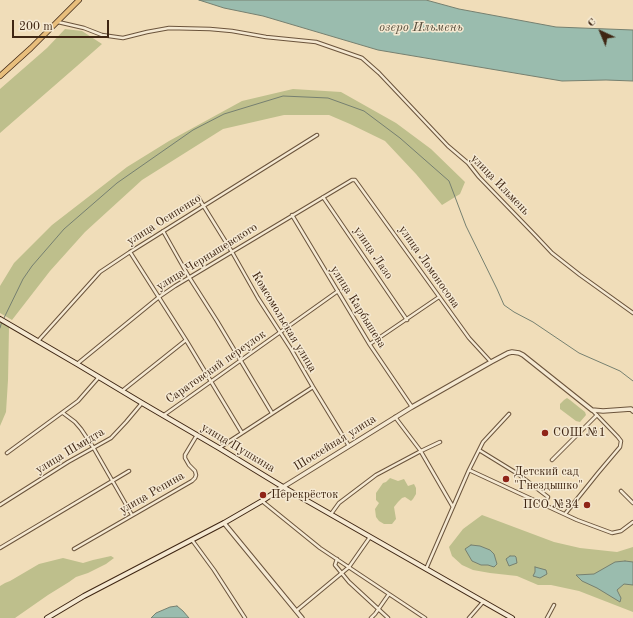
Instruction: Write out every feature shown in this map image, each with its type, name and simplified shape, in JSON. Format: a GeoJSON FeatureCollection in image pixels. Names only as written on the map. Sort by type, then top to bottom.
{"type":"FeatureCollection","features":[{"type":"Feature","properties":{"kind":"main road"},"geometry":{"type":"LineString","coordinates":[[0,76],[80,0]]}},
{"type":"Feature","properties":{"kind":"main road","name":"улица Пушкина"},"geometry":{"type":"LineString","coordinates":[[0,318],[283,487],[512,618]]}},
{"type":"Feature","properties":{"kind":"main road","name":"Шоссейная улица"},"geometry":{"type":"LineString","coordinates":[[47,618],[84,596],[224,523],[283,487]]}},
{"type":"Feature","properties":{"kind":"street","name":"улица Ильмень"},"geometry":{"type":"LineString","coordinates":[[58,22],[84,28],[102,35],[123,38],[169,28],[232,31],[266,37],[316,42],[362,58],[379,73],[448,146],[468,163],[479,177],[552,253],[633,313]]}},
{"type":"Feature","properties":{"kind":"street","name":"улица Осипенко"},"geometry":{"type":"LineString","coordinates":[[38,341],[100,272],[317,135]]}},
{"type":"Feature","properties":{"kind":"street","name":"улица Чернышевского"},"geometry":{"type":"LineString","coordinates":[[77,364],[159,297],[189,277],[292,215],[352,180],[355,180]]}},
{"type":"Feature","properties":{"kind":"street","name":"улица Ломоносова"},"geometry":{"type":"LineString","coordinates":[[355,180],[392,229],[469,338],[491,362]]}},
{"type":"Feature","properties":{"kind":"street","name":"Комсомольская улица"},"geometry":{"type":"LineString","coordinates":[[198,197],[349,446]]}},
{"type":"Feature","properties":{"kind":"street","name":"улица Лазо"},"geometry":{"type":"LineString","coordinates":[[323,197],[407,320]]}},
{"type":"Feature","properties":{"kind":"street","name":"улица Карбышева"},"geometry":{"type":"LineString","coordinates":[[292,215],[370,344],[412,406]]}},
{"type":"Feature","properties":{"kind":"street"},"geometry":{"type":"LineString","coordinates":[[163,231],[189,277],[217,320],[272,413]]}},
{"type":"Feature","properties":{"kind":"street"},"geometry":{"type":"LineString","coordinates":[[130,252],[212,382],[242,433]]}},
{"type":"Feature","properties":{"kind":"street","name":"Саратовский переулок"},"geometry":{"type":"LineString","coordinates":[[164,415],[338,291]]}},
{"type":"Feature","properties":{"kind":"street"},"geometry":{"type":"LineString","coordinates":[[370,344],[440,297]]}},
{"type":"Feature","properties":{"kind":"street"},"geometry":{"type":"LineString","coordinates":[[122,391],[186,340]]}},
{"type":"Feature","properties":{"kind":"street","name":"Шоссейная улица"},"geometry":{"type":"LineString","coordinates":[[283,487],[412,406],[512,352],[519,352],[592,410]]}},
{"type":"Feature","properties":{"kind":"street"},"geometry":{"type":"LineString","coordinates":[[7,453],[78,401],[99,377]]}},
{"type":"Feature","properties":{"kind":"street"},"geometry":{"type":"LineString","coordinates":[[219,448],[313,387]]}},
{"type":"Feature","properties":{"kind":"street","name":"улица Шмидта"},"geometry":{"type":"LineString","coordinates":[[0,505],[68,462],[111,438],[142,403]]}},
{"type":"Feature","properties":{"kind":"street"},"geometry":{"type":"LineString","coordinates":[[592,410],[603,411],[632,409]]}},
{"type":"Feature","properties":{"kind":"street"},"geometry":{"type":"LineString","coordinates":[[565,514],[620,447],[621,441],[618,437],[592,410]]}},
{"type":"Feature","properties":{"kind":"street"},"geometry":{"type":"LineString","coordinates":[[63,413],[75,422],[81,429],[132,515]]}},
{"type":"Feature","properties":{"kind":"street"},"geometry":{"type":"LineString","coordinates":[[426,569],[479,450],[484,442],[509,414]]}},
{"type":"Feature","properties":{"kind":"street"},"geometry":{"type":"LineString","coordinates":[[552,460],[597,415]]}},
{"type":"Feature","properties":{"kind":"street"},"geometry":{"type":"LineString","coordinates":[[395,417],[421,451],[453,508]]}},
{"type":"Feature","properties":{"kind":"street","name":"улица Репина"},"geometry":{"type":"LineString","coordinates":[[74,549],[192,481],[196,475],[195,471],[189,466],[185,455],[197,435]]}},
{"type":"Feature","properties":{"kind":"street"},"geometry":{"type":"LineString","coordinates":[[331,515],[339,503],[376,476],[440,442]]}},
{"type":"Feature","properties":{"kind":"street"},"geometry":{"type":"LineString","coordinates":[[479,450],[518,474],[548,497],[544,504]]}},
{"type":"Feature","properties":{"kind":"street"},"geometry":{"type":"LineString","coordinates":[[469,470],[565,514],[612,533],[621,531],[633,522]]}},
{"type":"Feature","properties":{"kind":"street"},"geometry":{"type":"LineString","coordinates":[[0,548],[130,471]]}},
{"type":"Feature","properties":{"kind":"street"},"geometry":{"type":"LineString","coordinates":[[621,491],[633,503]]}},
{"type":"Feature","properties":{"kind":"street"},"geometry":{"type":"LineString","coordinates":[[262,501],[320,548],[425,618]]}},
{"type":"Feature","properties":{"kind":"street"},"geometry":{"type":"LineString","coordinates":[[224,523],[302,618]]}},
{"type":"Feature","properties":{"kind":"street"},"geometry":{"type":"LineString","coordinates":[[296,611],[349,567],[370,537]]}},
{"type":"Feature","properties":{"kind":"street"},"geometry":{"type":"LineString","coordinates":[[192,540],[214,570],[245,618]]}},
{"type":"Feature","properties":{"kind":"street"},"geometry":{"type":"LineString","coordinates":[[337,559],[335,565],[349,582],[388,618]]}},
{"type":"Feature","properties":{"kind":"street"},"geometry":{"type":"LineString","coordinates":[[371,618],[389,594]]}},
{"type":"Feature","properties":{"kind":"street"},"geometry":{"type":"LineString","coordinates":[[469,618],[483,601]]}},
{"type":"Feature","properties":{"kind":"street"},"geometry":{"type":"LineString","coordinates":[[547,618],[554,605]]}},
{"type":"Feature","properties":{"kind":"green space"},"geometry":{"type":"Polygon","coordinates":[[[65,29],[82,31],[102,44],[0,133],[0,89],[47,48],[65,29]]]}},
{"type":"Feature","properties":{"kind":"green space"},"geometry":{"type":"Polygon","coordinates":[[[293,89],[341,92],[396,123],[431,149],[465,182],[460,194],[442,205],[416,174],[385,141],[329,115],[284,115],[223,129],[142,180],[85,232],[50,271],[12,320],[0,313],[0,286],[14,263],[52,225],[127,167],[169,141],[242,101],[293,89]]]}},
{"type":"Feature","properties":{"kind":"green space"},"geometry":{"type":"Polygon","coordinates":[[[0,322],[9,327],[6,412],[0,426],[0,322]]]}},
{"type":"Feature","properties":{"kind":"green space"},"geometry":{"type":"Polygon","coordinates":[[[567,398],[585,412],[586,415],[580,422],[576,421],[560,409],[560,404],[567,398]]]}},
{"type":"Feature","properties":{"kind":"green space"},"geometry":{"type":"Polygon","coordinates":[[[390,478],[398,481],[404,479],[408,486],[414,484],[416,494],[411,501],[405,497],[402,498],[394,507],[396,519],[392,524],[384,524],[376,517],[375,509],[379,503],[376,500],[376,493],[383,483],[390,478]]]}},
{"type":"Feature","properties":{"kind":"green space"},"geometry":{"type":"Polygon","coordinates":[[[482,515],[554,542],[580,548],[617,552],[633,547],[633,612],[579,591],[551,585],[538,585],[517,576],[473,570],[462,565],[452,556],[449,547],[463,529],[482,515]]]}},
{"type":"Feature","properties":{"kind":"green space"},"geometry":{"type":"Polygon","coordinates":[[[111,556],[114,558],[106,564],[76,577],[15,618],[0,618],[0,586],[39,564],[63,558],[83,563],[111,556]]]}},
{"type":"Feature","properties":{"kind":"water","name":"озеро Ильмень"},"geometry":{"type":"Polygon","coordinates":[[[199,0],[426,0],[459,9],[556,27],[633,30],[633,81],[562,81],[378,50],[263,16],[224,8],[199,0]]]}},
{"type":"Feature","properties":{"kind":"water"},"geometry":{"type":"Polygon","coordinates":[[[471,545],[480,546],[490,550],[494,554],[497,564],[494,567],[481,565],[472,561],[465,549],[471,545]]]}},
{"type":"Feature","properties":{"kind":"water"},"geometry":{"type":"Polygon","coordinates":[[[510,556],[516,557],[517,563],[509,566],[506,559],[510,556]]]}},
{"type":"Feature","properties":{"kind":"water"},"geometry":{"type":"Polygon","coordinates":[[[615,562],[633,562],[633,585],[624,584],[617,590],[621,598],[620,602],[582,581],[576,575],[594,574],[615,562]]]}},
{"type":"Feature","properties":{"kind":"water"},"geometry":{"type":"Polygon","coordinates":[[[535,567],[546,570],[547,574],[540,578],[533,576],[535,567]]]}},
{"type":"Feature","properties":{"kind":"water"},"geometry":{"type":"Polygon","coordinates":[[[177,606],[189,618],[151,618],[156,613],[170,607],[177,606]]]}},
{"type":"Feature","properties":{"kind":"waterway"},"geometry":{"type":"LineString","coordinates":[[4,318],[23,279],[32,266],[64,229],[117,183],[193,130],[224,114],[283,96],[328,98],[364,111],[400,138],[449,181],[466,226],[504,305],[533,322],[579,353],[620,371],[633,381]]}},
{"type":"Feature","properties":{"kind":"waterway"},"geometry":{"type":"LineString","coordinates":[[0,328],[2,321]]}},
{"type":"Feature","properties":{"kind":"place","name":"СОШ №1"},"geometry":{"type":"Point","coordinates":[545,433]}},
{"type":"Feature","properties":{"kind":"place","name":"Детский сад \"Гнездышко\""},"geometry":{"type":"Point","coordinates":[506,479]}},
{"type":"Feature","properties":{"kind":"place","name":"Перекрёсток"},"geometry":{"type":"Point","coordinates":[263,495]}},
{"type":"Feature","properties":{"kind":"place","name":"ПСО №34"},"geometry":{"type":"Point","coordinates":[587,505]}}]}
